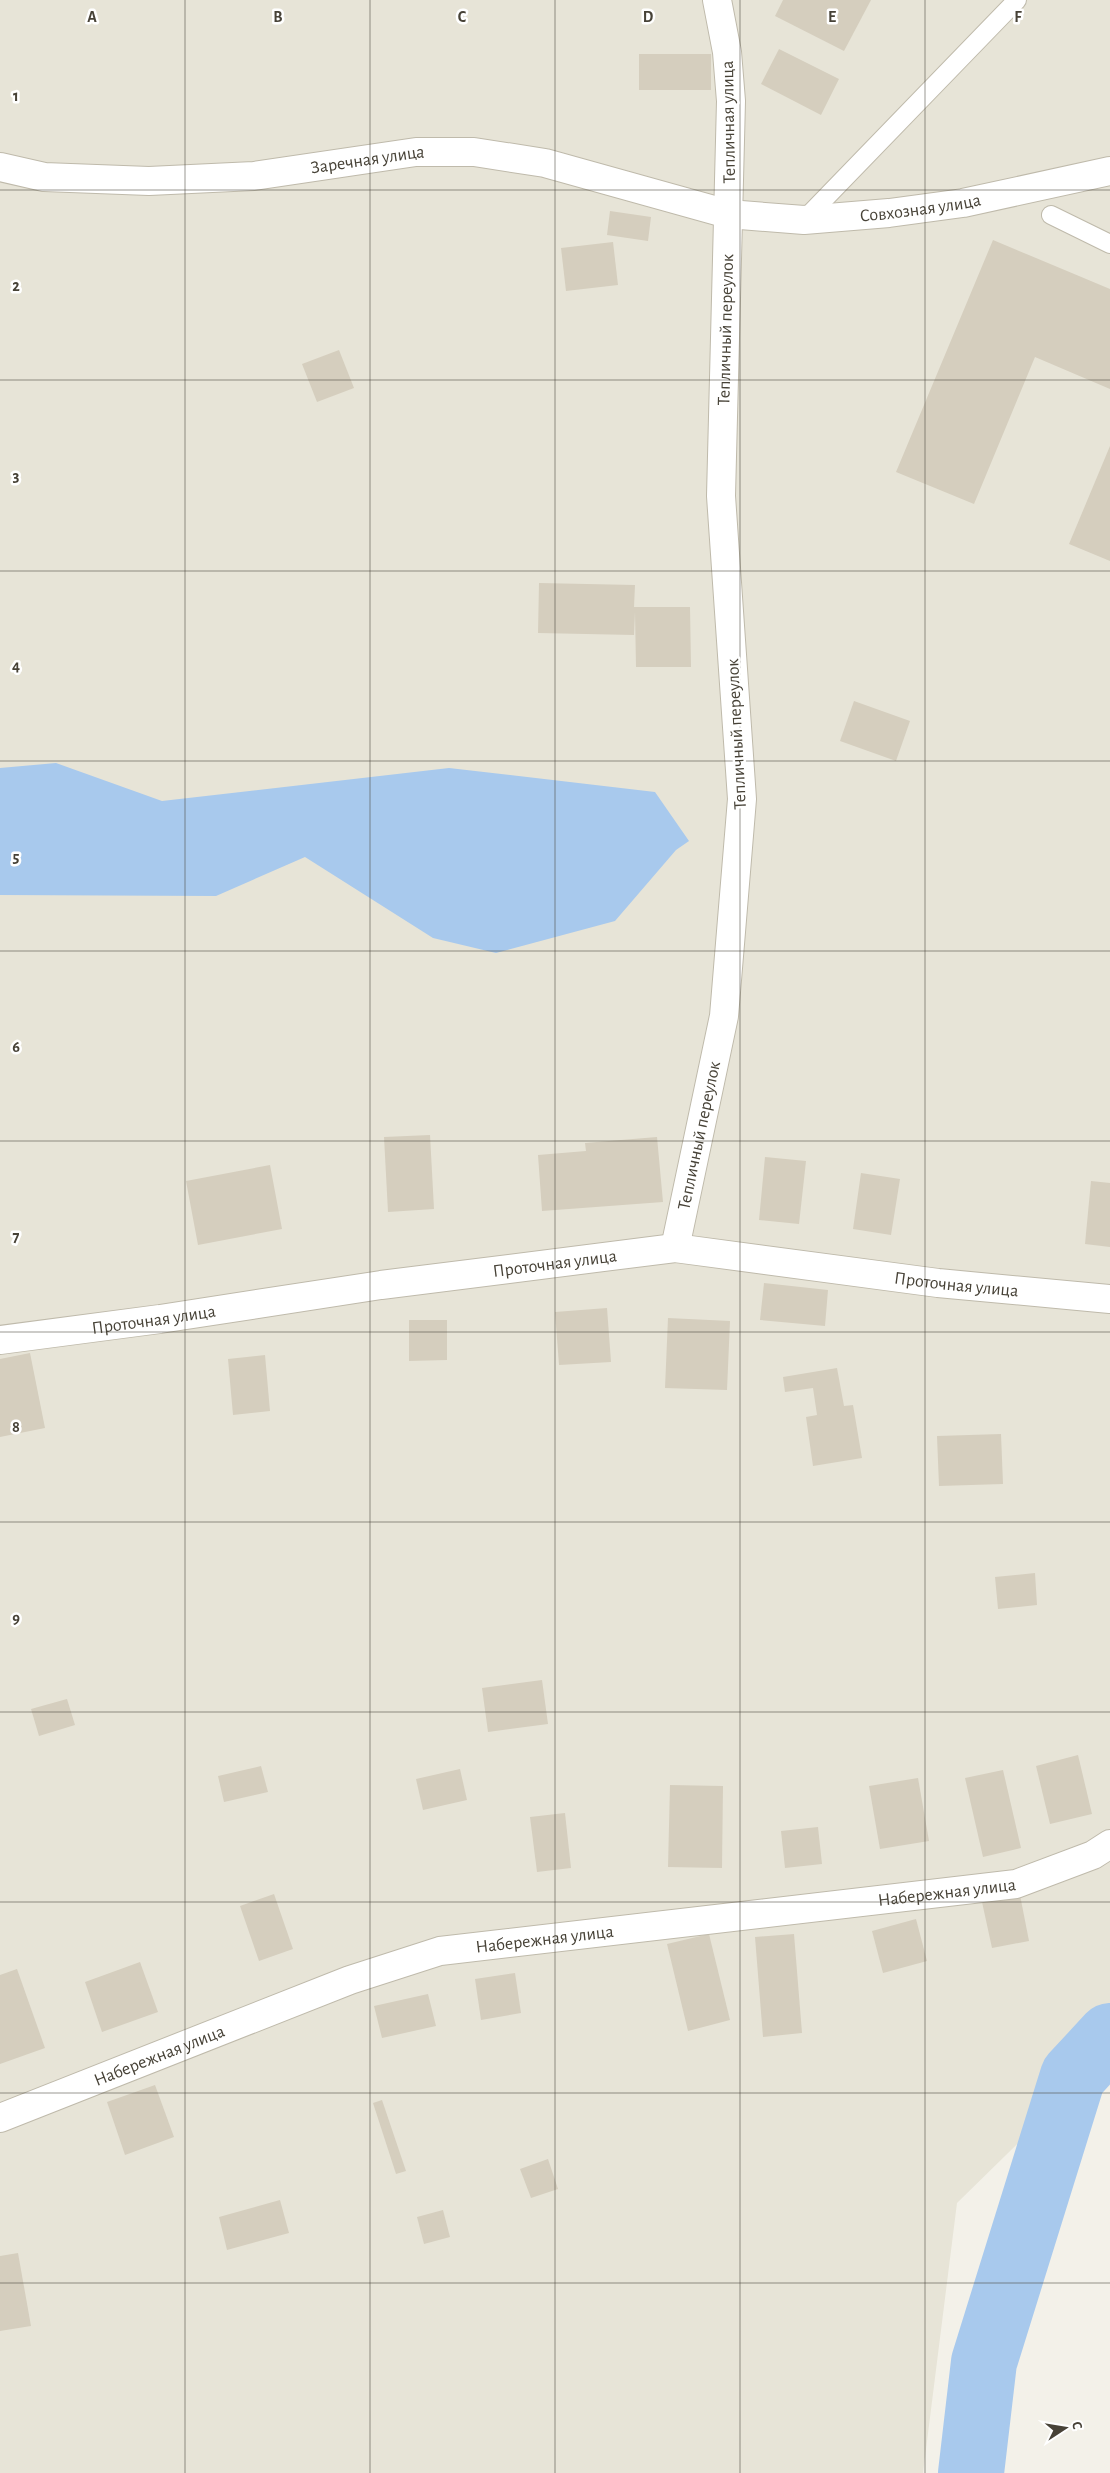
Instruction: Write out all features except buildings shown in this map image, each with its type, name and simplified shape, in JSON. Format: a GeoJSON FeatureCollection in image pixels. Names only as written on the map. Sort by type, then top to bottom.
{"type":"FeatureCollection","features":[{"type":"Feature","properties":{"kind":"street","name":"Тепличная улица"},"geometry":{"type":"LineString","coordinates":[[717,0],[727,52],[731,101],[728,214]]}},
{"type":"Feature","properties":{"kind":"street","name":"Заречная улица"},"geometry":{"type":"LineString","coordinates":[[0,167],[44,177],[149,182],[254,176],[416,152],[474,152],[545,163],[728,214]]}},
{"type":"Feature","properties":{"kind":"street","name":"Совхозная улица"},"geometry":{"type":"LineString","coordinates":[[728,214],[804,220],[889,213],[964,203],[1110,171]]}},
{"type":"Feature","properties":{"kind":"street","name":"Тепличный переулок"},"geometry":{"type":"LineString","coordinates":[[675,1248],[724,1016],[742,799],[721,496],[728,214]]}},
{"type":"Feature","properties":{"kind":"street","name":"Проточная улица"},"geometry":{"type":"LineString","coordinates":[[0,1340],[160,1319],[381,1285],[675,1248],[938,1283],[1110,1299]]}},
{"type":"Feature","properties":{"kind":"street","name":"Набережная улица"},"geometry":{"type":"LineString","coordinates":[[0,2118],[350,1980],[440,1951],[1016,1884],[1085,1858],[1110,1844]]}},
{"type":"Feature","properties":{"kind":"lane"},"geometry":{"type":"LineString","coordinates":[[804,220],[1017,0]]}},
{"type":"Feature","properties":{"kind":"lane"},"geometry":{"type":"LineString","coordinates":[[1051,215],[1110,244]]}},
{"type":"Feature","properties":{"kind":"shaded area"},"geometry":{"type":"Polygon","coordinates":[[[0,0],[1110,0],[1110,2053],[957,2203],[923,2473],[0,2473],[0,0]]]}},
{"type":"Feature","properties":{"kind":"water"},"geometry":{"type":"Polygon","coordinates":[[[56,763],[162,801],[449,768],[655,792],[689,841],[676,850],[615,921],[496,953],[433,938],[305,857],[216,896],[0,895],[0,768],[56,763]]]}},
{"type":"Feature","properties":{"kind":"waterway"},"geometry":{"type":"LineString","coordinates":[[971,2473],[984,2362],[1073,2076],[1110,2036]]}}]}
